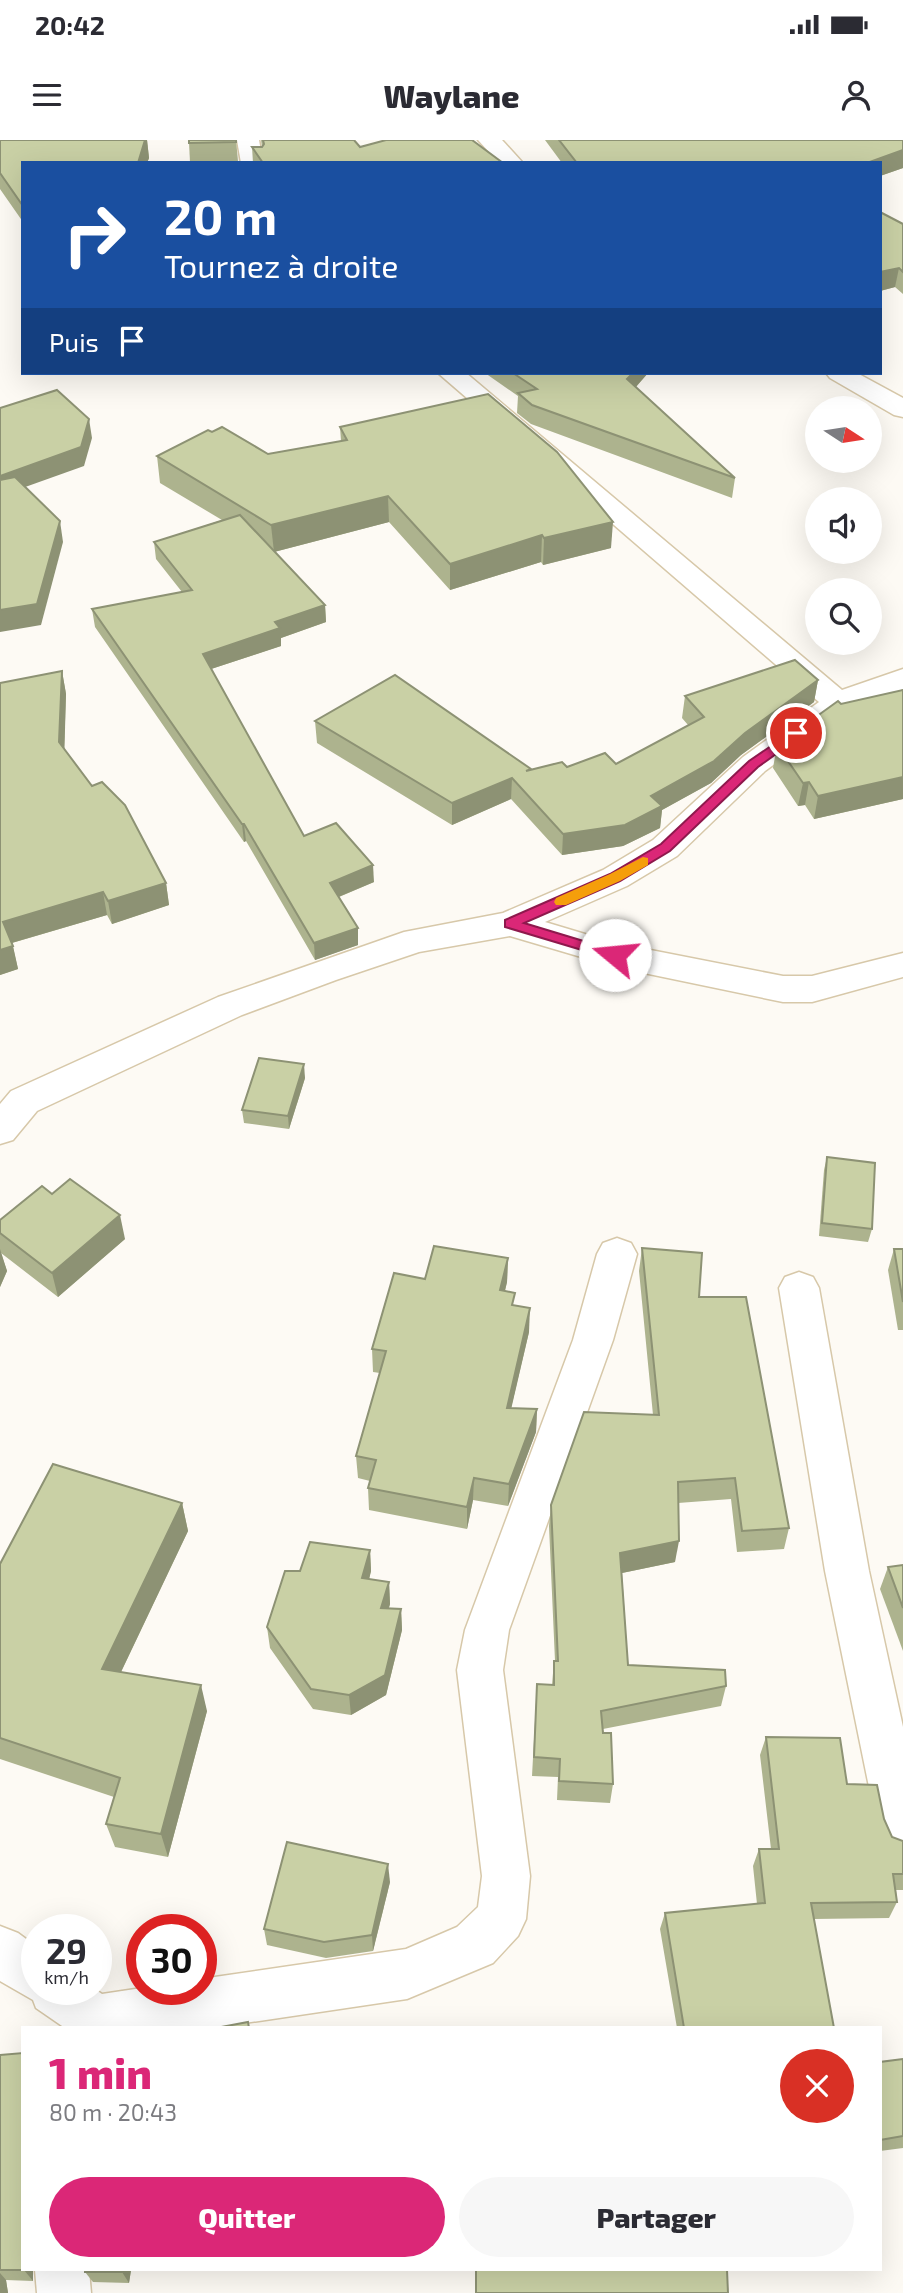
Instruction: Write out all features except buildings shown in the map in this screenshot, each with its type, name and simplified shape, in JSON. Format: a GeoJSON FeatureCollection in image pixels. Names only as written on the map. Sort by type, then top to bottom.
{"type":"FeatureCollection","features":[{"type":"Feature","properties":{"kind":"street"},"geometry":{"type":"LineString","coordinates":[[248,140],[252,161]]}},
{"type":"Feature","properties":{"kind":"street"},"geometry":{"type":"LineString","coordinates":[[489,140],[510,161]]}},
{"type":"Feature","properties":{"kind":"street"},"geometry":{"type":"LineString","coordinates":[[453,375],[838,703]]}},
{"type":"Feature","properties":{"kind":"street"},"geometry":{"type":"LineString","coordinates":[[843,375],[903,409]]}},
{"type":"Feature","properties":{"kind":"street"},"geometry":{"type":"LineString","coordinates":[[0,1130],[12,1101],[230,1006],[416,941],[510,924],[615,878],[666,848],[754,764],[838,703],[903,678]]}},
{"type":"Feature","properties":{"kind":"street"},"geometry":{"type":"LineString","coordinates":[[510,924],[615,955],[783,989],[812,989],[903,965]]}},
{"type":"Feature","properties":{"kind":"street"},"geometry":{"type":"LineString","coordinates":[[73,2005],[96,2024],[407,1975],[475,1945],[501,1919],[506,1876],[480,1670],[487,1629],[593,1340],[617,1254]]}},
{"type":"Feature","properties":{"kind":"street"},"geometry":{"type":"LineString","coordinates":[[799,1288],[847,1571],[903,1836]]}},
{"type":"Feature","properties":{"kind":"street"},"geometry":{"type":"LineString","coordinates":[[0,1951],[21,1966]]}},
{"type":"Feature","properties":{"kind":"street"},"geometry":{"type":"LineString","coordinates":[[62,2271],[64,2293]]}},
{"type":"Feature","properties":{"kind":"slow traffic"},"geometry":{"type":"LineString","coordinates":[[561,902],[615,878],[643,861]]}},
{"type":"Feature","properties":{"kind":"route"},"geometry":{"type":"LineString","coordinates":[[615,955],[510,924],[615,878],[666,848],[754,764],[796,733]]}}]}
